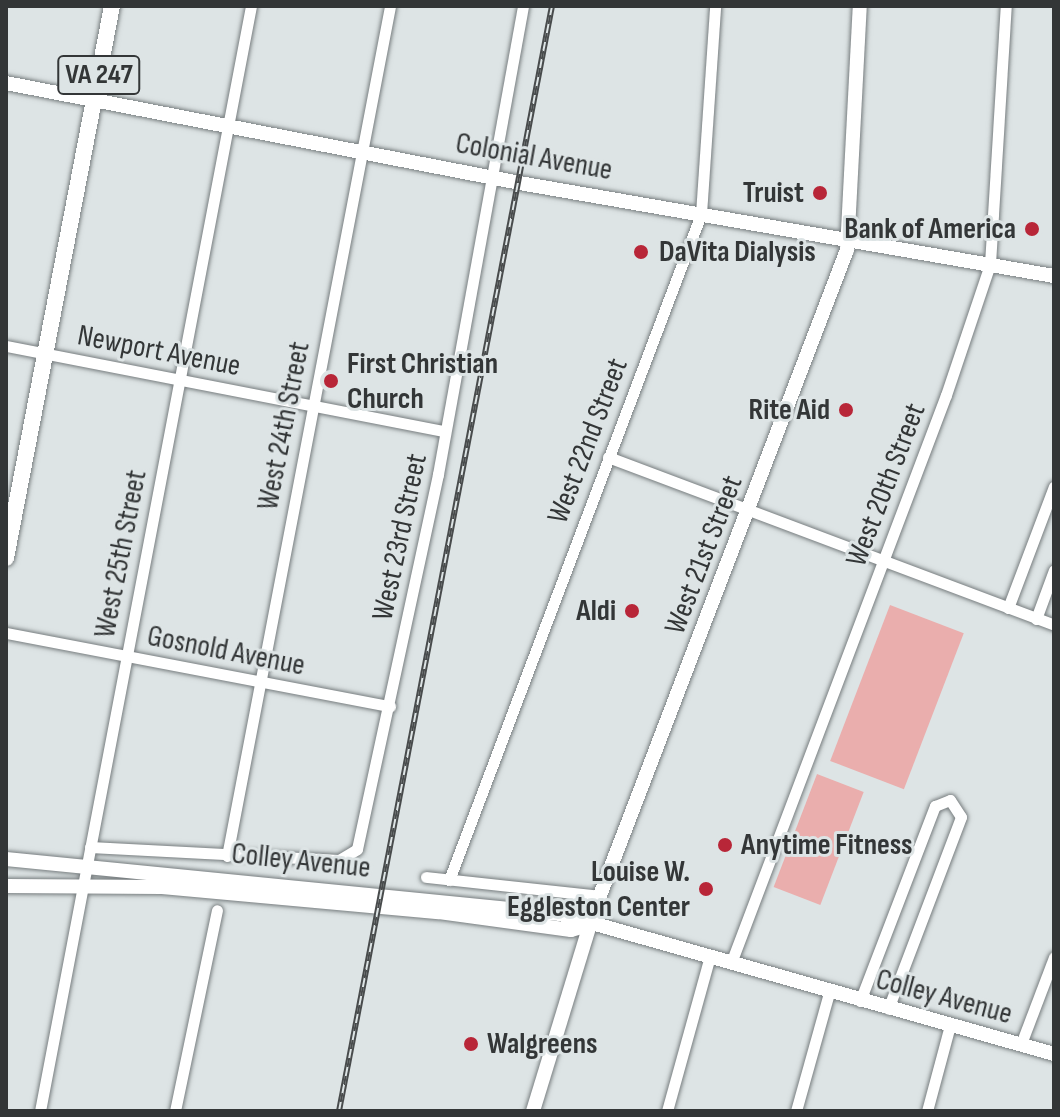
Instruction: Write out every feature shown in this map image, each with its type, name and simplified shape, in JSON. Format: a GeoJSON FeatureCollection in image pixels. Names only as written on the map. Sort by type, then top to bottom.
{"type":"FeatureCollection","features":[{"type":"Feature","properties":{"kind":"main road","name":"VA 247"},"geometry":{"type":"LineString","coordinates":[[6,558],[11,507],[46,354],[112,6]]}},
{"type":"Feature","properties":{"kind":"main road","name":"West 21st Street"},"geometry":{"type":"LineString","coordinates":[[533,1111],[589,925],[749,510],[848,239],[860,6]]}},
{"type":"Feature","properties":{"kind":"main road","name":"Colonial Avenue"},"geometry":{"type":"LineString","coordinates":[[6,83],[489,177],[1054,276]]}},
{"type":"Feature","properties":{"kind":"main road","name":"Colley Avenue"},"geometry":{"type":"LineString","coordinates":[[6,859],[510,907],[575,917],[589,925],[710,956],[829,993],[1054,1054]]}},
{"type":"Feature","properties":{"kind":"main road","name":"Colley Avenue"},"geometry":{"type":"LineString","coordinates":[[6,886],[212,891],[571,930],[589,925]]}},
{"type":"Feature","properties":{"kind":"street","name":"West 25th Street"},"geometry":{"type":"LineString","coordinates":[[40,1111],[251,6]]}},
{"type":"Feature","properties":{"kind":"street","name":"West 24th Street"},"geometry":{"type":"LineString","coordinates":[[227,856],[390,6]]}},
{"type":"Feature","properties":{"kind":"street","name":"West 23rd Street"},"geometry":{"type":"LineString","coordinates":[[227,856],[339,860],[353,855],[390,706],[445,431],[489,177],[523,6]]}},
{"type":"Feature","properties":{"kind":"street","name":"West 22nd Street"},"geometry":{"type":"LineString","coordinates":[[449,880],[701,214],[715,6]]}},
{"type":"Feature","properties":{"kind":"street","name":"West 20th Street"},"geometry":{"type":"LineString","coordinates":[[731,963],[990,264],[1006,6]]}},
{"type":"Feature","properties":{"kind":"street","name":"Newport Avenue"},"geometry":{"type":"LineString","coordinates":[[6,346],[445,431]]}},
{"type":"Feature","properties":{"kind":"street"},"geometry":{"type":"LineString","coordinates":[[608,457],[1054,625]]}},
{"type":"Feature","properties":{"kind":"street"},"geometry":{"type":"LineString","coordinates":[[1008,608],[1054,486]]}},
{"type":"Feature","properties":{"kind":"street"},"geometry":{"type":"LineString","coordinates":[[1036,619],[1054,570]]}},
{"type":"Feature","properties":{"kind":"street","name":"Gosnold Avenue"},"geometry":{"type":"LineString","coordinates":[[6,633],[390,706]]}},
{"type":"Feature","properties":{"kind":"street"},"geometry":{"type":"LineString","coordinates":[[860,1001],[936,803],[950,800],[961,817],[888,1009]]}},
{"type":"Feature","properties":{"kind":"street"},"geometry":{"type":"LineString","coordinates":[[90,847],[227,856]]}},
{"type":"Feature","properties":{"kind":"street"},"geometry":{"type":"LineString","coordinates":[[426,877],[600,896]]}},
{"type":"Feature","properties":{"kind":"street"},"geometry":{"type":"LineString","coordinates":[[175,1111],[217,910]]}},
{"type":"Feature","properties":{"kind":"street"},"geometry":{"type":"LineString","coordinates":[[667,1111],[710,956]]}},
{"type":"Feature","properties":{"kind":"street"},"geometry":{"type":"LineString","coordinates":[[1021,1044],[1054,957]]}},
{"type":"Feature","properties":{"kind":"street"},"geometry":{"type":"LineString","coordinates":[[796,1111],[829,993]]}},
{"type":"Feature","properties":{"kind":"street"},"geometry":{"type":"LineString","coordinates":[[927,1111],[950,1025]]}},
{"type":"Feature","properties":{"kind":"shaded area"},"geometry":{"type":"Polygon","coordinates":[[[890,605],[964,633],[904,789],[830,761],[890,605]]]}},
{"type":"Feature","properties":{"kind":"shaded area"},"geometry":{"type":"Polygon","coordinates":[[[817,774],[864,792],[820,905],[774,887],[817,774]]]}},
{"type":"Feature","properties":{"kind":"railway"},"geometry":{"type":"LineString","coordinates":[[339,1111],[552,6]]}},
{"type":"Feature","properties":{"kind":"place","name":"Truist"},"geometry":{"type":"Point","coordinates":[820,193]}},
{"type":"Feature","properties":{"kind":"place","name":"Bank of America"},"geometry":{"type":"Point","coordinates":[1032,229]}},
{"type":"Feature","properties":{"kind":"place","name":"DaVita Dialysis"},"geometry":{"type":"Point","coordinates":[641,252]}},
{"type":"Feature","properties":{"kind":"place","name":"First Christian Church"},"geometry":{"type":"Point","coordinates":[331,381]}},
{"type":"Feature","properties":{"kind":"place","name":"Rite Aid"},"geometry":{"type":"Point","coordinates":[846,410]}},
{"type":"Feature","properties":{"kind":"place","name":"Aldi"},"geometry":{"type":"Point","coordinates":[632,611]}},
{"type":"Feature","properties":{"kind":"place","name":"Anytime Fitness"},"geometry":{"type":"Point","coordinates":[725,845]}},
{"type":"Feature","properties":{"kind":"place","name":"Louise W. Eggleston Center"},"geometry":{"type":"Point","coordinates":[706,889]}},
{"type":"Feature","properties":{"kind":"place","name":"Walgreens"},"geometry":{"type":"Point","coordinates":[471,1044]}}]}
